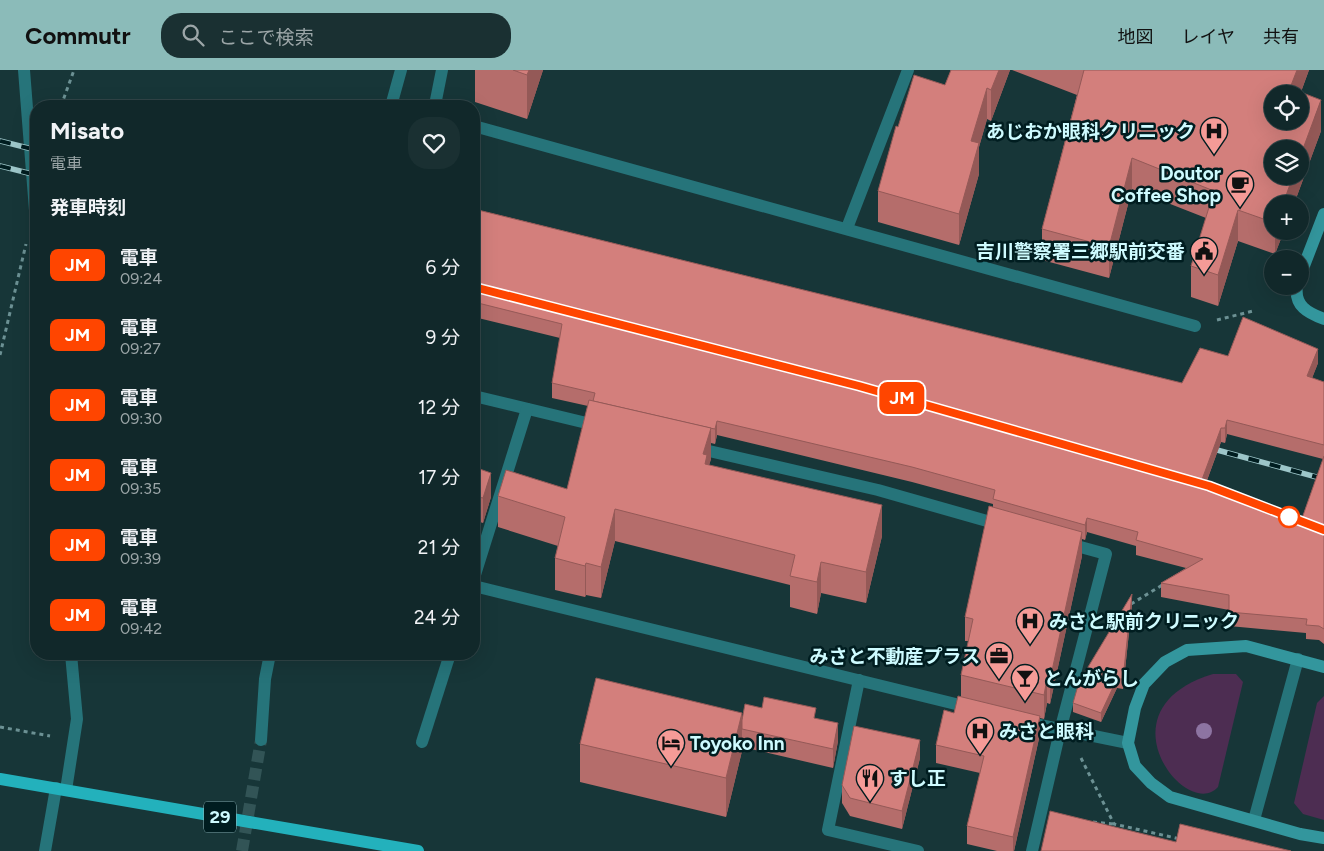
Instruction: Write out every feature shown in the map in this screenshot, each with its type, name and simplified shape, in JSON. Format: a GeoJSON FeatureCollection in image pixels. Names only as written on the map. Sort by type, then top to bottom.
{"type":"FeatureCollection","features":[{"type":"Feature","properties":{"kind":"main road","name":"29"},"geometry":{"type":"LineString","coordinates":[[0,779],[418,851]]}},
{"type":"Feature","properties":{"kind":"street"},"geometry":{"type":"LineString","coordinates":[[24,70],[30,152]]}},
{"type":"Feature","properties":{"kind":"street"},"geometry":{"type":"LineString","coordinates":[[393,100],[401,70]]}},
{"type":"Feature","properties":{"kind":"street"},"geometry":{"type":"LineString","coordinates":[[436,100],[442,70]]}},
{"type":"Feature","properties":{"kind":"street"},"geometry":{"type":"LineString","coordinates":[[847,228],[908,70]]}},
{"type":"Feature","properties":{"kind":"street"},"geometry":{"type":"LineString","coordinates":[[480,128],[1195,326]]}},
{"type":"Feature","properties":{"kind":"street"},"geometry":{"type":"LineString","coordinates":[[1309,253],[1324,214]]}},
{"type":"Feature","properties":{"kind":"street"},"geometry":{"type":"LineString","coordinates":[[1297,295],[1302,308],[1324,319]]}},
{"type":"Feature","properties":{"kind":"street"},"geometry":{"type":"LineString","coordinates":[[480,397],[612,429]]}},
{"type":"Feature","properties":{"kind":"street"},"geometry":{"type":"LineString","coordinates":[[480,559],[527,409]]}},
{"type":"Feature","properties":{"kind":"street"},"geometry":{"type":"LineString","coordinates":[[688,446],[878,490],[1014,528]]}},
{"type":"Feature","properties":{"kind":"street"},"geometry":{"type":"LineString","coordinates":[[1032,851],[1060,731],[1106,554],[1050,538]]}},
{"type":"Feature","properties":{"kind":"street"},"geometry":{"type":"LineString","coordinates":[[480,587],[986,712]]}},
{"type":"Feature","properties":{"kind":"street"},"geometry":{"type":"LineString","coordinates":[[1324,667],[1246,646],[1187,650],[1165,662],[1144,684],[1135,708],[1128,743],[1135,766],[1151,783],[1170,797],[1300,834],[1324,838]]}},
{"type":"Feature","properties":{"kind":"street"},"geometry":{"type":"LineString","coordinates":[[1254,820],[1298,659]]}},
{"type":"Feature","properties":{"kind":"street"},"geometry":{"type":"LineString","coordinates":[[45,851],[77,719],[72,660]]}},
{"type":"Feature","properties":{"kind":"street"},"geometry":{"type":"LineString","coordinates":[[261,740],[265,679],[269,660]]}},
{"type":"Feature","properties":{"kind":"street"},"geometry":{"type":"LineString","coordinates":[[422,742],[448,660]]}},
{"type":"Feature","properties":{"kind":"street"},"geometry":{"type":"LineString","coordinates":[[859,680],[828,830],[918,851]]}},
{"type":"Feature","properties":{"kind":"street"},"geometry":{"type":"LineString","coordinates":[[1014,719],[1060,731],[1128,743]]}},
{"type":"Feature","properties":{"kind":"path"},"geometry":{"type":"LineString","coordinates":[[63,100],[74,70]]}},
{"type":"Feature","properties":{"kind":"path"},"geometry":{"type":"LineString","coordinates":[[0,355],[30,224]]}},
{"type":"Feature","properties":{"kind":"path"},"geometry":{"type":"LineString","coordinates":[[1195,326],[1253,311]]}},
{"type":"Feature","properties":{"kind":"path"},"geometry":{"type":"LineString","coordinates":[[0,727],[73,740]]}},
{"type":"Feature","properties":{"kind":"path"},"geometry":{"type":"LineString","coordinates":[[1088,821],[1114,824]]}},
{"type":"Feature","properties":{"kind":"path"},"geometry":{"type":"LineString","coordinates":[[1135,834],[1136,828]]}},
{"type":"Feature","properties":{"kind":"shaded area"},"geometry":{"type":"Polygon","coordinates":[[[1213,674],[1236,674],[1243,682],[1218,787],[1204,794],[1188,789],[1172,776],[1160,757],[1155,734],[1160,711],[1179,690],[1213,674]]]}},
{"type":"Feature","properties":{"kind":"shaded area"},"geometry":{"type":"Polygon","coordinates":[[[1324,696],[1324,820],[1303,814],[1294,803],[1317,703],[1324,696]]]}},
{"type":"Feature","properties":{"kind":"building"},"geometry":{"type":"Polygon","coordinates":[[[513,70],[529,70],[527,75],[513,70]]]}},
{"type":"Feature","properties":{"kind":"building"},"geometry":{"type":"Polygon","coordinates":[[[951,70],[999,70],[991,90],[987,88],[971,141],[979,143],[959,214],[878,191],[896,126],[898,127],[914,75],[945,85],[951,70]]]}},
{"type":"Feature","properties":{"kind":"building"},"geometry":{"type":"Polygon","coordinates":[[[1084,70],[1297,70],[1291,85],[1264,85],[1264,130],[1309,130],[1309,95],[1321,100],[1306,140],[1264,140],[1264,185],[1290,185],[1286,195],[1264,195],[1264,219],[1238,210],[1218,275],[1191,266],[1214,191],[1132,158],[1109,247],[1042,229],[1084,70]]]}},
{"type":"Feature","properties":{"kind":"building"},"geometry":{"type":"Polygon","coordinates":[[[480,210],[1182,383],[1200,348],[1228,356],[1243,317],[1318,349],[1307,376],[1324,382],[1324,445],[1227,420],[1225,428],[1221,428],[1200,485],[1210,488],[1209,491],[1300,524],[1324,456],[1324,629],[1319,626],[1306,625],[1307,619],[1229,612],[1229,595],[1161,583],[1203,559],[1136,540],[1138,532],[1087,518],[1085,525],[993,499],[995,490],[912,467],[717,421],[715,429],[593,401],[595,393],[552,383],[562,324],[480,304],[480,210]]]}},
{"type":"Feature","properties":{"kind":"building"},"geometry":{"type":"Polygon","coordinates":[[[589,400],[711,428],[703,454],[707,455],[705,464],[882,505],[866,572],[821,562],[817,582],[790,576],[795,555],[615,509],[601,567],[586,563],[585,566],[555,558],[565,517],[498,496],[506,470],[567,489],[589,400]]]}},
{"type":"Feature","properties":{"kind":"building"},"geometry":{"type":"Polygon","coordinates":[[[480,469],[491,473],[483,498],[480,497],[480,469]]]}},
{"type":"Feature","properties":{"kind":"building"},"geometry":{"type":"Polygon","coordinates":[[[989,506],[1082,532],[1050,680],[1047,679],[1044,695],[961,675],[973,619],[965,617],[989,506]]]}},
{"type":"Feature","properties":{"kind":"building"},"geometry":{"type":"Polygon","coordinates":[[[1132,594],[1123,679],[1117,679],[1101,713],[1073,703],[1079,682],[1132,594]]]}},
{"type":"Feature","properties":{"kind":"building"},"geometry":{"type":"Polygon","coordinates":[[[596,678],[742,713],[726,778],[580,744],[596,678]]]}},
{"type":"Feature","properties":{"kind":"building"},"geometry":{"type":"Polygon","coordinates":[[[958,696],[1040,716],[1013,837],[967,826],[984,756],[936,745],[944,710],[954,713],[958,696]]]}},
{"type":"Feature","properties":{"kind":"building"},"geometry":{"type":"Polygon","coordinates":[[[764,697],[816,708],[814,718],[838,723],[833,749],[742,729],[745,704],[762,708],[764,697]]]}},
{"type":"Feature","properties":{"kind":"building"},"geometry":{"type":"Polygon","coordinates":[[[854,726],[920,740],[902,811],[850,798],[842,785],[854,726]]]}},
{"type":"Feature","properties":{"kind":"building"},"geometry":{"type":"Polygon","coordinates":[[[1050,811],[1176,842],[1180,824],[1291,851],[1041,851],[1050,811]]]}},
{"type":"Feature","properties":{"kind":"tunnel"},"geometry":{"type":"LineString","coordinates":[[242,851],[261,740]]}},
{"type":"Feature","properties":{"kind":"railway"},"geometry":{"type":"LineString","coordinates":[[0,141],[30,148]]}},
{"type":"Feature","properties":{"kind":"railway"},"geometry":{"type":"LineString","coordinates":[[0,166],[30,174]]}},
{"type":"Feature","properties":{"kind":"railway"},"geometry":{"type":"LineString","coordinates":[[1206,447],[1324,479]]}},
{"type":"Feature","properties":{"kind":"railway"},"geometry":{"type":"LineString","coordinates":[[1193,481],[1324,530]]}},
{"type":"Feature","properties":{"kind":"train","name":"JM"},"geometry":{"type":"LineString","coordinates":[[480,289],[859,386],[1209,486],[1324,530]]}},
{"type":"Feature","properties":{"kind":"place","name":"あじおか眼科クリニック"},"geometry":{"type":"Point","coordinates":[1214,155]}},
{"type":"Feature","properties":{"kind":"place","name":"Doutor Coffee Shop"},"geometry":{"type":"Point","coordinates":[1240,208]}},
{"type":"Feature","properties":{"kind":"place","name":"吉川警察署三郷駅前交番"},"geometry":{"type":"Point","coordinates":[1204,275]}},
{"type":"Feature","properties":{"kind":"place","name":"みさと駅前クリニック"},"geometry":{"type":"Point","coordinates":[1030,645]}},
{"type":"Feature","properties":{"kind":"place","name":"みさと不動産プラス"},"geometry":{"type":"Point","coordinates":[999,680]}},
{"type":"Feature","properties":{"kind":"place","name":"とんがらし"},"geometry":{"type":"Point","coordinates":[1025,702]}},
{"type":"Feature","properties":{"kind":"place","name":"みさと眼科"},"geometry":{"type":"Point","coordinates":[980,755]}},
{"type":"Feature","properties":{"kind":"place","name":"Toyoko Inn"},"geometry":{"type":"Point","coordinates":[671,767]}},
{"type":"Feature","properties":{"kind":"place","name":"すし正"},"geometry":{"type":"Point","coordinates":[870,802]}}]}
